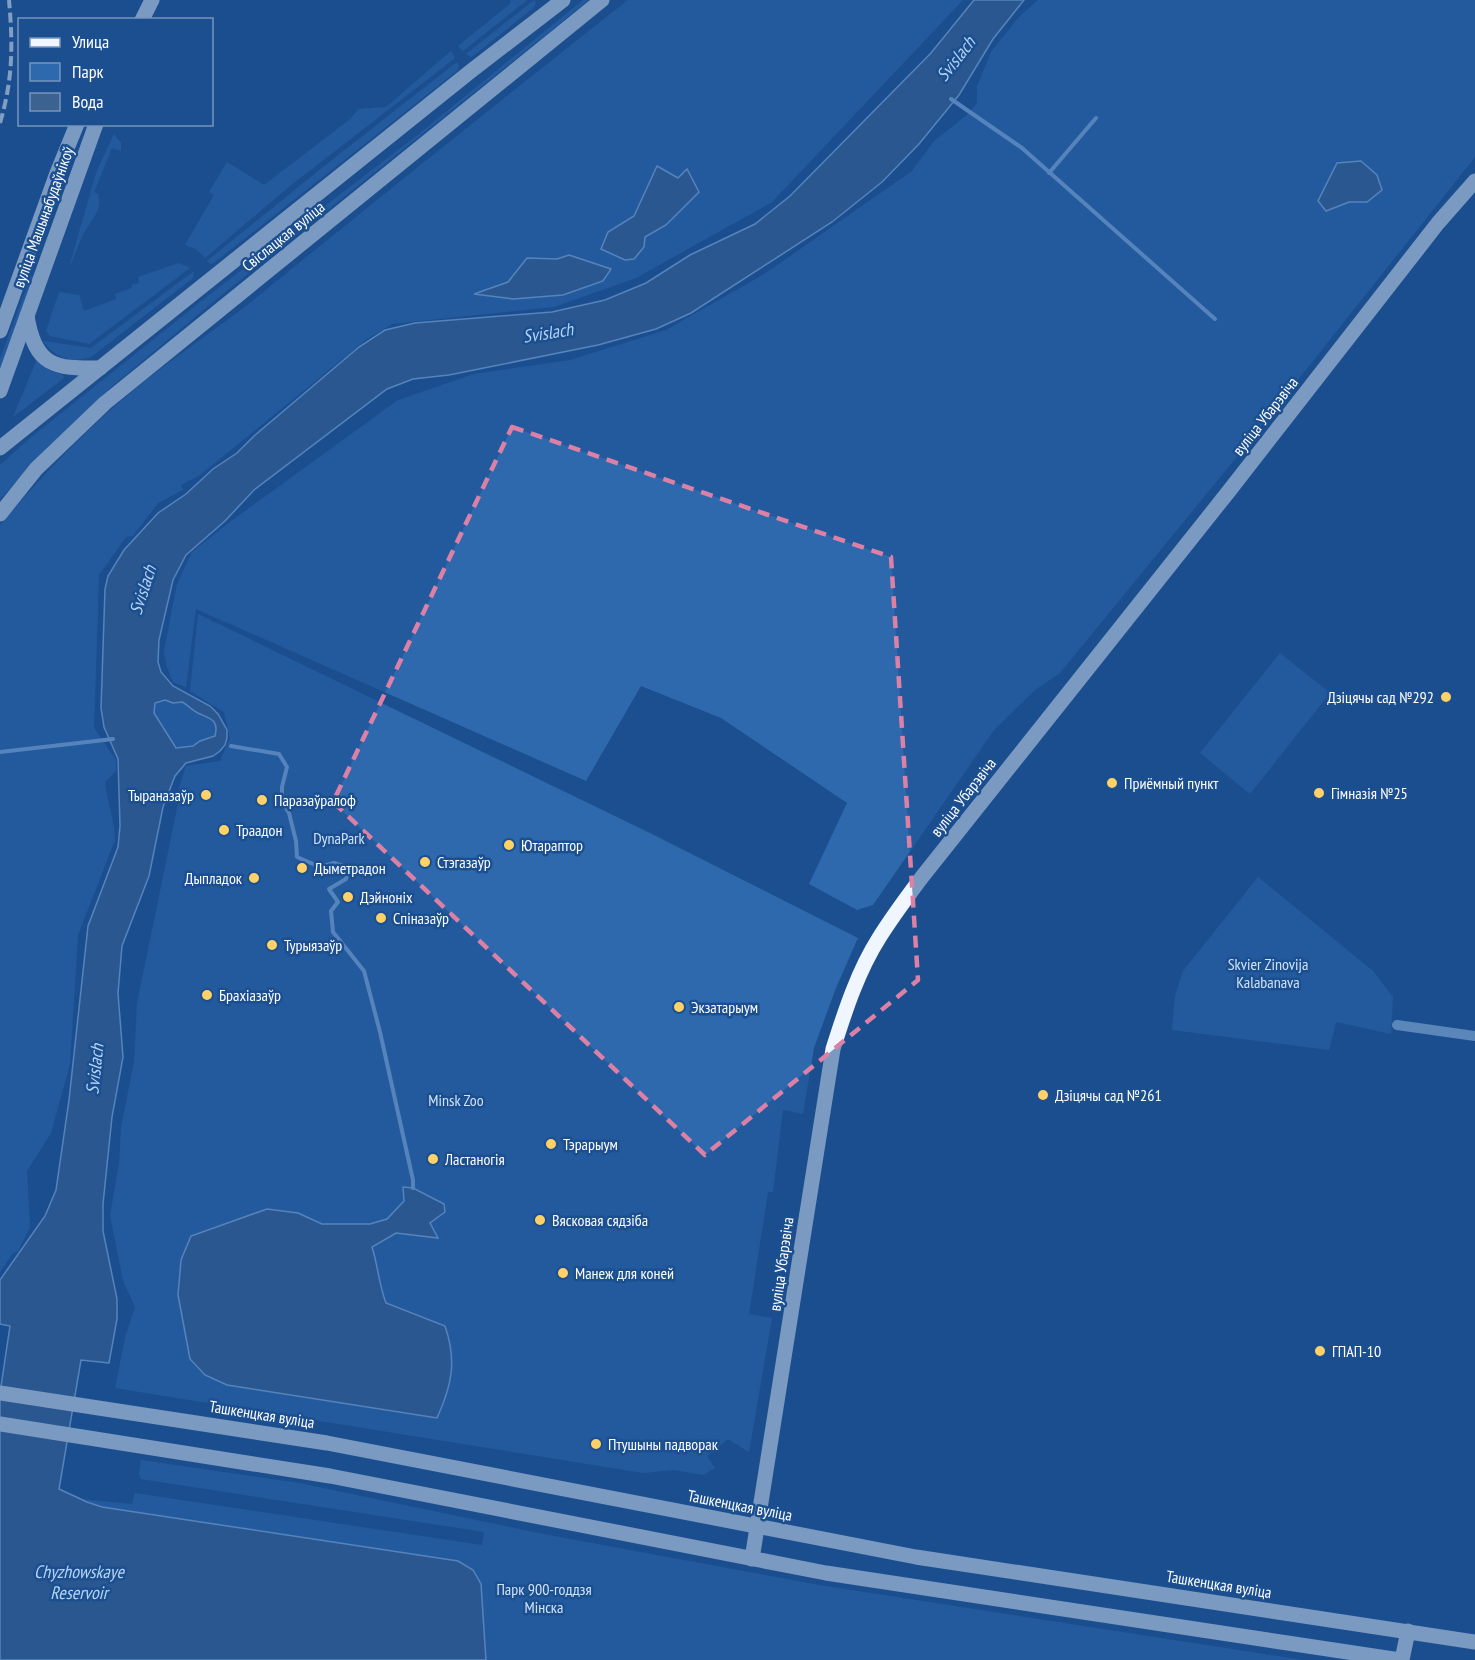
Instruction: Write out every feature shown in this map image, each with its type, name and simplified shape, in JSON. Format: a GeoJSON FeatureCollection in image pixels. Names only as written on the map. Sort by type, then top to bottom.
{"type":"FeatureCollection","features":[{"type":"Feature","properties":{"kind":"main road","name":"Свіслацкая вуліца"},"geometry":{"type":"LineString","coordinates":[[0,448],[462,78],[563,0]]}},
{"type":"Feature","properties":{"kind":"main road","name":"Свіслацкая вуліца"},"geometry":{"type":"LineString","coordinates":[[0,514],[36,469],[105,403],[602,0]]}},
{"type":"Feature","properties":{"kind":"main road","name":"вуліца Машынабудаўнікоў"},"geometry":{"type":"LineString","coordinates":[[0,332],[75,126]]}},
{"type":"Feature","properties":{"kind":"main road","name":"вуліца Машынабудаўнікоў"},"geometry":{"type":"LineString","coordinates":[[0,391],[95,126]]}},
{"type":"Feature","properties":{"kind":"main road","name":"вуліца Убарэвіча"},"geometry":{"type":"LineString","coordinates":[[752,1559],[759,1527],[833,1049],[857,981],[874,946],[922,877],[1229,491],[1431,232],[1475,181]]}},
{"type":"Feature","properties":{"kind":"main road"},"geometry":{"type":"LineString","coordinates":[[27,315],[30,334],[36,348],[47,360],[59,367],[100,368]]}},
{"type":"Feature","properties":{"kind":"main road","name":"Ташкенцкая вуліца"},"geometry":{"type":"LineString","coordinates":[[0,1393],[327,1443],[916,1557],[1475,1642]]}},
{"type":"Feature","properties":{"kind":"main road"},"geometry":{"type":"LineString","coordinates":[[0,1424],[330,1476],[826,1573],[1401,1660],[1408,1631]]}},
{"type":"Feature","properties":{"kind":"street"},"geometry":{"type":"LineString","coordinates":[[1397,1025],[1475,1036]]}},
{"type":"Feature","properties":{"kind":"highlighted area"},"geometry":{"type":"Polygon","coordinates":[[[512,427],[891,557],[918,980],[705,1155],[333,802],[512,427]]]}},
{"type":"Feature","properties":{"kind":"green space"},"geometry":{"type":"Polygon","coordinates":[[[511,0],[527,0],[463,51],[458,46],[510,4],[511,0]]]}},
{"type":"Feature","properties":{"kind":"green space"},"geometry":{"type":"Polygon","coordinates":[[[534,0],[536,3],[533,8],[473,56],[466,54],[534,0]]]}},
{"type":"Feature","properties":{"kind":"green space"},"geometry":{"type":"Polygon","coordinates":[[[583,0],[589,0],[213,302],[110,388],[38,458],[0,499],[0,465],[29,439],[209,295],[420,133],[583,0]]]}},
{"type":"Feature","properties":{"kind":"green space"},"geometry":{"type":"Polygon","coordinates":[[[628,0],[963,0],[772,202],[636,278],[554,307],[392,324],[367,339],[200,475],[181,485],[183,490],[158,503],[133,536],[126,537],[99,575],[94,728],[116,760],[116,771],[105,782],[115,840],[78,935],[70,1064],[51,1133],[27,1171],[30,1227],[18,1251],[13,1253],[0,1272],[0,525],[67,452],[122,400],[250,303],[628,0]]]}},
{"type":"Feature","properties":{"kind":"green space"},"geometry":{"type":"Polygon","coordinates":[[[1038,0],[1475,0],[1475,157],[1235,459],[1060,673],[1035,690],[994,730],[873,905],[857,910],[809,884],[847,803],[721,718],[641,686],[586,781],[196,609],[186,687],[173,682],[164,651],[177,584],[192,552],[230,522],[398,400],[474,374],[570,360],[666,330],[766,273],[912,171],[934,141],[967,115],[977,103],[977,87],[991,52],[1018,18],[1038,0]]]}},
{"type":"Feature","properties":{"kind":"green space"},"geometry":{"type":"Polygon","coordinates":[[[451,51],[455,58],[290,186],[205,258],[196,249],[185,245],[214,195],[209,192],[227,162],[264,185],[349,120],[359,109],[386,107],[451,51]]]}},
{"type":"Feature","properties":{"kind":"green space"},"geometry":{"type":"Polygon","coordinates":[[[457,62],[459,66],[457,71],[215,262],[211,264],[207,261],[323,167],[457,62]]]}},
{"type":"Feature","properties":{"kind":"green space"},"geometry":{"type":"Polygon","coordinates":[[[114,134],[121,143],[121,151],[112,148],[94,192],[98,194],[97,212],[69,268],[96,173],[114,134]]]}},
{"type":"Feature","properties":{"kind":"green space"},"geometry":{"type":"Polygon","coordinates":[[[179,263],[190,268],[89,344],[50,336],[46,331],[59,292],[79,295],[84,311],[116,299],[115,294],[139,283],[138,277],[179,263]]]}},
{"type":"Feature","properties":{"kind":"green space"},"geometry":{"type":"Polygon","coordinates":[[[194,271],[193,278],[91,357],[64,358],[53,352],[43,341],[91,348],[194,271]]]}},
{"type":"Feature","properties":{"kind":"green space"},"geometry":{"type":"Polygon","coordinates":[[[31,276],[35,278],[0,368],[0,359],[31,276]]]}},
{"type":"Feature","properties":{"kind":"green space"},"geometry":{"type":"Polygon","coordinates":[[[37,359],[49,370],[63,375],[64,378],[13,417],[37,359]]]}},
{"type":"Feature","properties":{"kind":"green space","name":"Minsk Zoo"},"geometry":{"type":"Polygon","coordinates":[[[198,614],[650,833],[858,938],[836,988],[814,1048],[803,1114],[783,1110],[773,1192],[768,1192],[749,1314],[772,1318],[749,1452],[728,1439],[707,1456],[715,1468],[703,1475],[675,1470],[643,1473],[115,1388],[125,1338],[135,1307],[123,1281],[110,1215],[119,1164],[121,1128],[134,1062],[137,1003],[178,804],[179,788],[186,766],[220,761],[230,738],[224,712],[190,691],[198,614]]]}},
{"type":"Feature","properties":{"kind":"green space"},"geometry":{"type":"Polygon","coordinates":[[[1280,653],[1330,693],[1250,794],[1200,753],[1280,653]]]}},
{"type":"Feature","properties":{"kind":"green space"},"geometry":{"type":"Polygon","coordinates":[[[165,700],[184,703],[211,720],[216,728],[215,736],[193,746],[176,748],[154,713],[155,703],[165,700]]]}},
{"type":"Feature","properties":{"kind":"green space","name":"Skvier Zinovija Kalabanava"},"geometry":{"type":"Polygon","coordinates":[[[1258,877],[1373,971],[1393,997],[1391,1034],[1336,1022],[1329,1050],[1172,1030],[1175,996],[1183,971],[1258,877]]]}},
{"type":"Feature","properties":{"kind":"green space","name":"Парк 900-годдзя Мінска"},"geometry":{"type":"Polygon","coordinates":[[[141,1460],[299,1483],[548,1535],[819,1585],[1303,1660],[486,1660],[481,1591],[102,1507],[80,1499],[132,1504],[135,1493],[482,1545],[484,1532],[141,1479],[139,1474],[141,1460]]]}},
{"type":"Feature","properties":{"kind":"water"},"geometry":{"type":"Polygon","coordinates":[[[974,0],[1024,0],[993,39],[959,95],[919,144],[882,182],[832,222],[691,313],[656,329],[598,345],[449,375],[413,379],[387,389],[254,490],[225,521],[186,555],[173,580],[159,640],[158,662],[161,672],[173,686],[210,706],[218,714],[227,730],[227,738],[220,751],[213,756],[186,763],[175,776],[163,807],[149,876],[122,946],[118,993],[123,1057],[112,1117],[103,1204],[103,1231],[117,1299],[117,1319],[109,1363],[81,1360],[59,1489],[102,1507],[458,1561],[473,1570],[481,1584],[486,1660],[0,1660],[0,1393],[10,1326],[0,1324],[0,1280],[45,1216],[56,1190],[69,1100],[88,926],[118,847],[120,826],[118,759],[104,727],[101,708],[105,589],[108,576],[124,550],[158,513],[186,494],[213,469],[237,453],[359,347],[385,330],[415,323],[552,312],[605,300],[646,283],[690,255],[755,224],[790,196],[931,53],[974,0]],[[165,700],[155,703],[154,713],[176,748],[193,746],[215,736],[215,723],[208,717],[182,702],[173,703],[165,700]]]}},
{"type":"Feature","properties":{"kind":"water"},"geometry":{"type":"Polygon","coordinates":[[[1361,161],[1377,175],[1382,190],[1367,202],[1349,202],[1326,211],[1318,201],[1337,163],[1361,161]]]}},
{"type":"Feature","properties":{"kind":"water"},"geometry":{"type":"Polygon","coordinates":[[[657,166],[678,178],[687,169],[699,192],[666,225],[645,237],[644,247],[634,259],[625,260],[601,249],[608,232],[634,216],[657,166]]]}},
{"type":"Feature","properties":{"kind":"water"},"geometry":{"type":"Polygon","coordinates":[[[569,255],[611,269],[603,281],[563,295],[513,299],[474,294],[508,282],[527,258],[557,259],[569,255]]]}},
{"type":"Feature","properties":{"kind":"water"},"geometry":{"type":"Polygon","coordinates":[[[403,1187],[413,1188],[444,1204],[445,1212],[430,1223],[438,1238],[396,1233],[372,1247],[386,1303],[445,1326],[452,1362],[449,1384],[437,1418],[227,1385],[205,1375],[190,1359],[178,1295],[181,1260],[191,1236],[267,1209],[298,1213],[322,1224],[370,1224],[387,1219],[404,1201],[403,1187]]]}},
{"type":"Feature","properties":{"kind":"waterway"},"geometry":{"type":"LineString","coordinates":[[951,99],[1022,148],[1215,319]]}},
{"type":"Feature","properties":{"kind":"waterway"},"geometry":{"type":"LineString","coordinates":[[1049,173],[1096,118]]}},
{"type":"Feature","properties":{"kind":"waterway"},"geometry":{"type":"LineString","coordinates":[[0,752],[113,739]]}},
{"type":"Feature","properties":{"kind":"waterway"},"geometry":{"type":"LineString","coordinates":[[231,746],[279,754],[287,767],[282,787],[282,801],[289,813],[296,841],[297,857],[320,867],[334,863],[349,868],[346,879],[329,889],[338,902],[331,911],[333,932],[364,971],[380,1032],[413,1188]]}},
{"type":"Feature","properties":{"kind":"railway"},"geometry":{"type":"LineString","coordinates":[[0,123],[11,62],[9,0]]}},
{"type":"Feature","properties":{"kind":"place","name":"Дзіцячы сад №292"},"geometry":{"type":"Point","coordinates":[1446,697]}},
{"type":"Feature","properties":{"kind":"place","name":"Приёмный пункт"},"geometry":{"type":"Point","coordinates":[1112,783]}},
{"type":"Feature","properties":{"kind":"place","name":"Гімназія №25"},"geometry":{"type":"Point","coordinates":[1319,793]}},
{"type":"Feature","properties":{"kind":"place","name":"Тыраназаўр"},"geometry":{"type":"Point","coordinates":[206,795]}},
{"type":"Feature","properties":{"kind":"place","name":"Паразаўралоф"},"geometry":{"type":"Point","coordinates":[262,800]}},
{"type":"Feature","properties":{"kind":"place","name":"Траадон"},"geometry":{"type":"Point","coordinates":[224,830]}},
{"type":"Feature","properties":{"kind":"place","name":"Ютараптор"},"geometry":{"type":"Point","coordinates":[509,845]}},
{"type":"Feature","properties":{"kind":"place","name":"Стэгазаўр"},"geometry":{"type":"Point","coordinates":[425,862]}},
{"type":"Feature","properties":{"kind":"place","name":"Дыметрадон"},"geometry":{"type":"Point","coordinates":[302,868]}},
{"type":"Feature","properties":{"kind":"place","name":"Дыпладок"},"geometry":{"type":"Point","coordinates":[254,878]}},
{"type":"Feature","properties":{"kind":"place","name":"Дэйноніх"},"geometry":{"type":"Point","coordinates":[348,897]}},
{"type":"Feature","properties":{"kind":"place","name":"Спіназаўр"},"geometry":{"type":"Point","coordinates":[381,918]}},
{"type":"Feature","properties":{"kind":"place","name":"Турыязаўр"},"geometry":{"type":"Point","coordinates":[272,945]}},
{"type":"Feature","properties":{"kind":"place","name":"Брахіазаўр"},"geometry":{"type":"Point","coordinates":[207,995]}},
{"type":"Feature","properties":{"kind":"place","name":"Экзатарыум"},"geometry":{"type":"Point","coordinates":[679,1007]}},
{"type":"Feature","properties":{"kind":"place","name":"Дзіцячы сад №261"},"geometry":{"type":"Point","coordinates":[1043,1095]}},
{"type":"Feature","properties":{"kind":"place","name":"Тэрарыум"},"geometry":{"type":"Point","coordinates":[551,1144]}},
{"type":"Feature","properties":{"kind":"place","name":"Ластаногія"},"geometry":{"type":"Point","coordinates":[433,1159]}},
{"type":"Feature","properties":{"kind":"place","name":"Вясковая сядзіба"},"geometry":{"type":"Point","coordinates":[540,1220]}},
{"type":"Feature","properties":{"kind":"place","name":"Манеж для коней"},"geometry":{"type":"Point","coordinates":[563,1273]}},
{"type":"Feature","properties":{"kind":"place","name":"ГПАП-10"},"geometry":{"type":"Point","coordinates":[1320,1351]}},
{"type":"Feature","properties":{"kind":"place","name":"Птушыны падворак"},"geometry":{"type":"Point","coordinates":[596,1444]}},
{"type":"Feature","properties":{"kind":"water label","name":"Svislach"},"geometry":{"type":"Point","coordinates":[956,59]}},
{"type":"Feature","properties":{"kind":"water label","name":"Svislach"},"geometry":{"type":"Point","coordinates":[548,333]}},
{"type":"Feature","properties":{"kind":"water label","name":"Svislach"},"geometry":{"type":"Point","coordinates":[143,590]}},
{"type":"Feature","properties":{"kind":"water label","name":"Svislach"},"geometry":{"type":"Point","coordinates":[95,1069]}},
{"type":"Feature","properties":{"kind":"water label","name":"Chyzhowskaye Reservoir"},"geometry":{"type":"Point","coordinates":[79,1582]}},
{"type":"Feature","properties":{"kind":"park label","name":"DynaPark"},"geometry":{"type":"Point","coordinates":[339,838]}}]}
